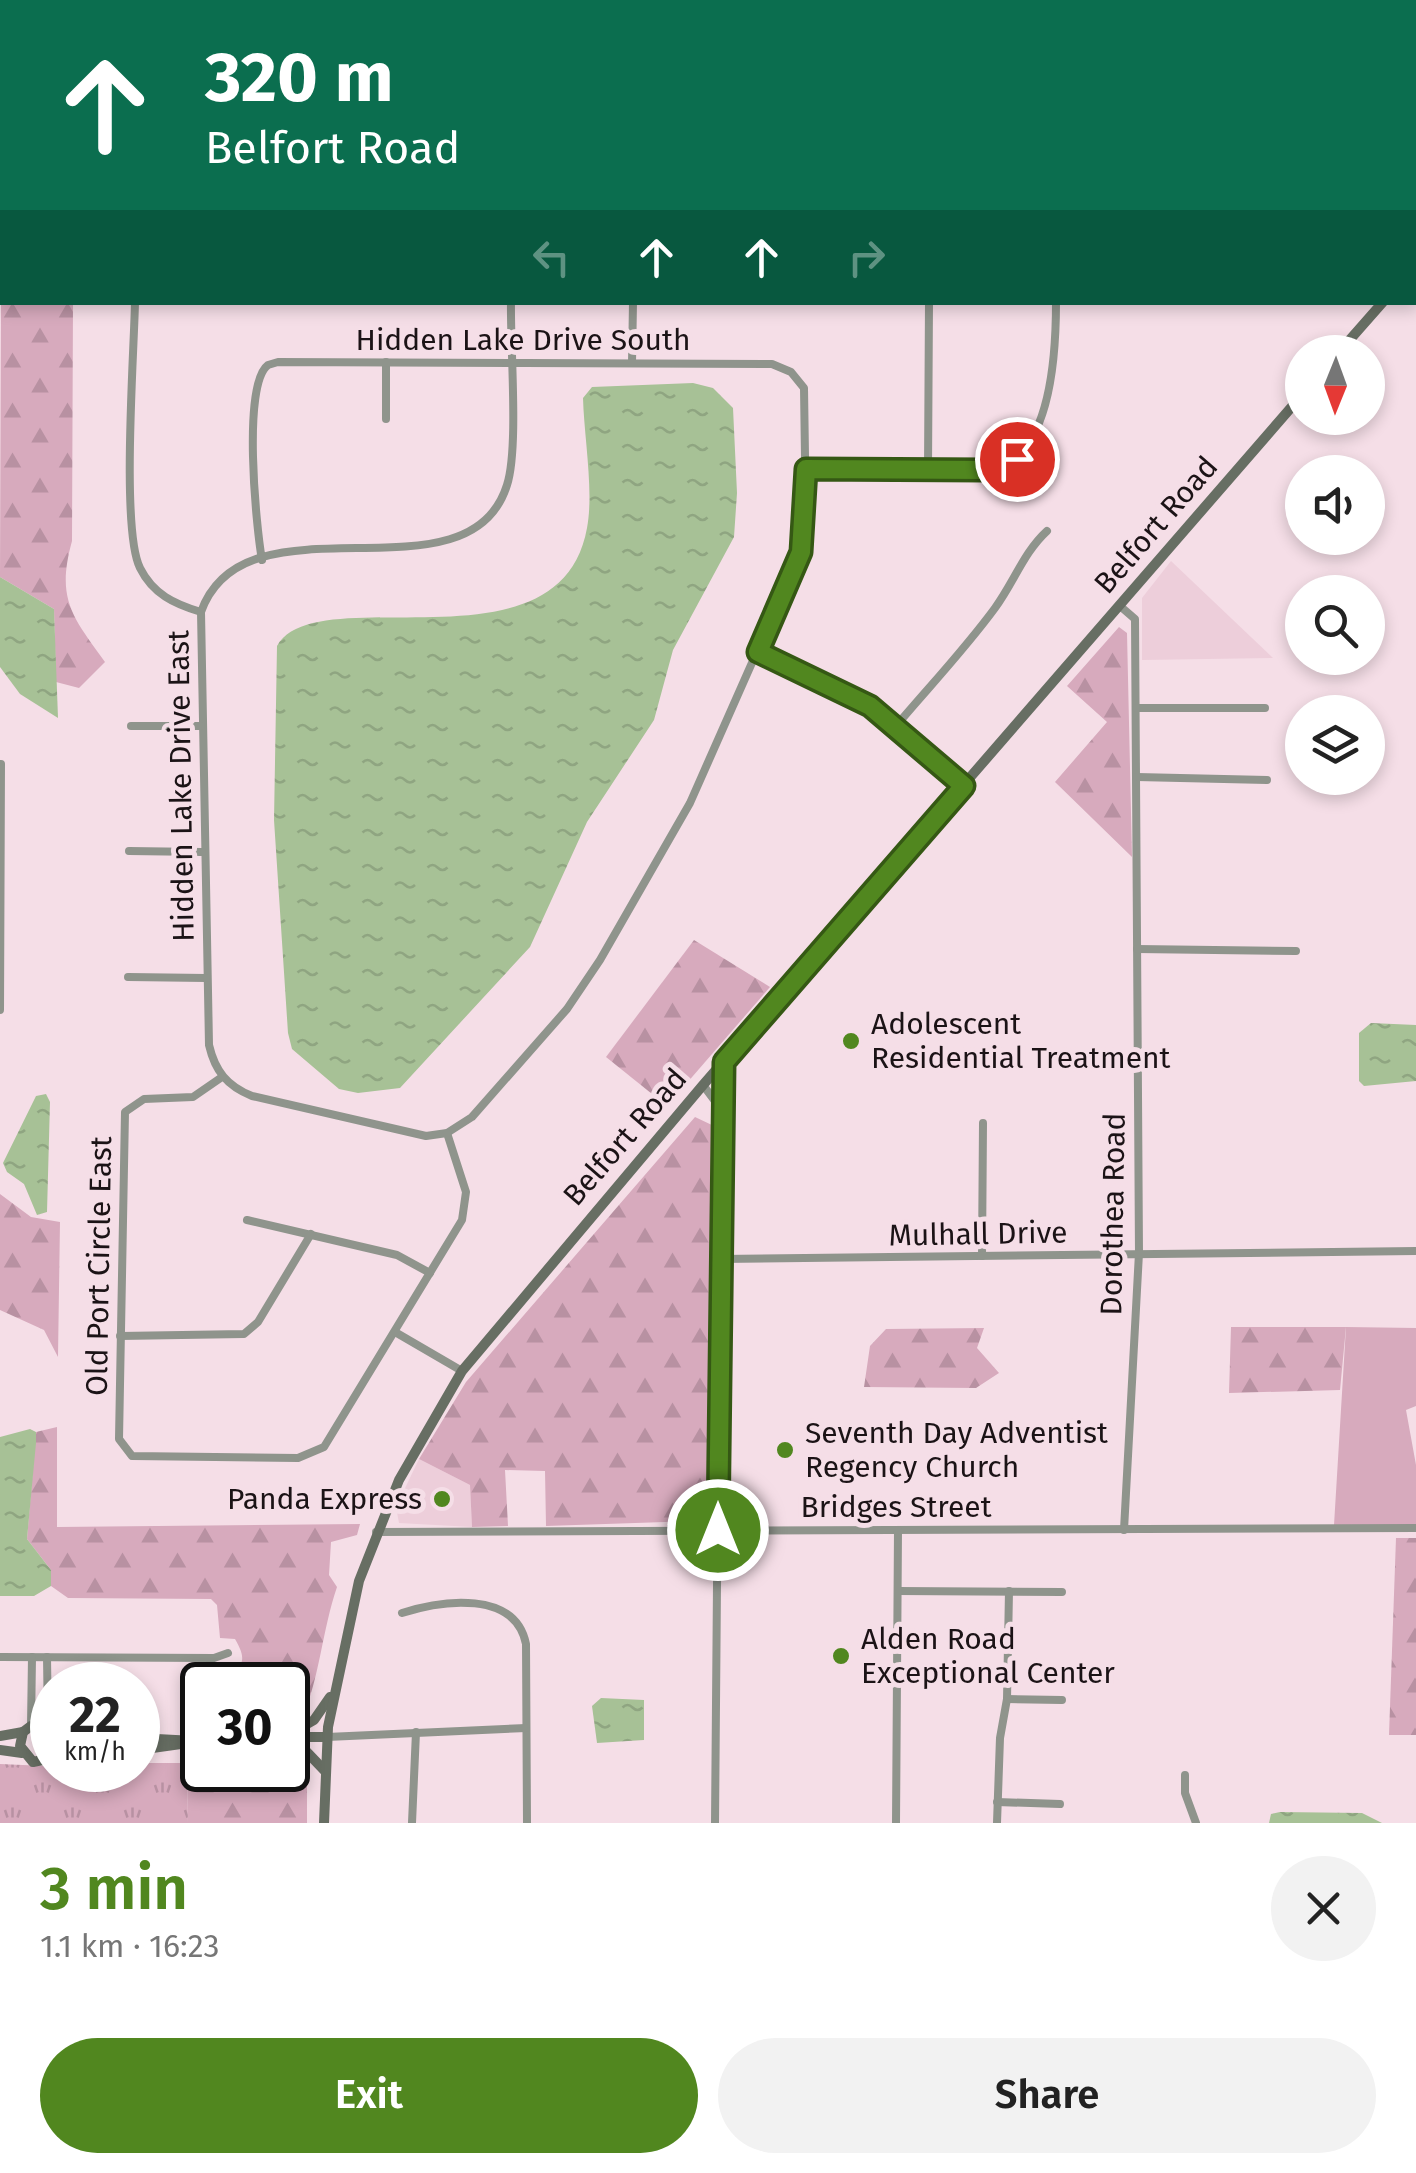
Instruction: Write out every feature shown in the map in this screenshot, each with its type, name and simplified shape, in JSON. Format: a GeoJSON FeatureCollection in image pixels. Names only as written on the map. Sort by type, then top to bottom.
{"type":"FeatureCollection","features":[{"type":"Feature","properties":{"kind":"street"},"geometry":{"type":"LineString","coordinates":[[135,305],[132,546],[154,588],[171,601],[201,612]]}},
{"type":"Feature","properties":{"kind":"street","name":"Hidden Lake Drive East"},"geometry":{"type":"LineString","coordinates":[[222,1077],[208,1045],[201,612],[224,575],[262,560],[338,547],[445,544],[472,532],[494,511],[507,485],[511,305]]}},
{"type":"Feature","properties":{"kind":"street"},"geometry":{"type":"LineString","coordinates":[[632,363],[633,305]]}},
{"type":"Feature","properties":{"kind":"street"},"geometry":{"type":"LineString","coordinates":[[928,469],[929,305]]}},
{"type":"Feature","properties":{"kind":"street"},"geometry":{"type":"LineString","coordinates":[[222,1077],[252,1096],[415,1134],[448,1133],[472,1118],[583,988],[690,803],[801,552],[806,469],[1000,468],[1017,459],[1030,441],[1050,384],[1056,305]]}},
{"type":"Feature","properties":{"kind":"street"},"geometry":{"type":"LineString","coordinates":[[1354,335],[1380,305]]}},
{"type":"Feature","properties":{"kind":"street","name":"Hidden Lake Drive South"},"geometry":{"type":"LineString","coordinates":[[262,560],[255,521],[256,384],[261,370],[278,362],[772,364],[797,378],[807,401],[806,469]]}},
{"type":"Feature","properties":{"kind":"street"},"geometry":{"type":"LineString","coordinates":[[386,362],[386,419]]}},
{"type":"Feature","properties":{"kind":"street","name":"Belfort Road"},"geometry":{"type":"LineString","coordinates":[[324,1823],[333,1692],[359,1581],[376,1532],[428,1426],[462,1371],[703,1085],[1285,415]]}},
{"type":"Feature","properties":{"kind":"street"},"geometry":{"type":"LineString","coordinates":[[896,726],[978,631],[1032,545],[1047,531]]}},
{"type":"Feature","properties":{"kind":"street","name":"Dorothea Road"},"geometry":{"type":"LineString","coordinates":[[1120,606],[1135,619],[1137,777],[1138,1253],[1124,1530]]}},
{"type":"Feature","properties":{"kind":"street"},"geometry":{"type":"LineString","coordinates":[[758,652],[854,696],[896,726],[964,786]]}},
{"type":"Feature","properties":{"kind":"street"},"geometry":{"type":"LineString","coordinates":[[1136,708],[1265,708]]}},
{"type":"Feature","properties":{"kind":"street"},"geometry":{"type":"LineString","coordinates":[[131,726],[200,726]]}},
{"type":"Feature","properties":{"kind":"street"},"geometry":{"type":"LineString","coordinates":[[0,1010],[1,764]]}},
{"type":"Feature","properties":{"kind":"street"},"geometry":{"type":"LineString","coordinates":[[1137,777],[1267,780]]}},
{"type":"Feature","properties":{"kind":"street"},"geometry":{"type":"LineString","coordinates":[[129,851],[202,852]]}},
{"type":"Feature","properties":{"kind":"street"},"geometry":{"type":"LineString","coordinates":[[1137,949],[1296,951]]}},
{"type":"Feature","properties":{"kind":"street"},"geometry":{"type":"LineString","coordinates":[[128,977],[206,978]]}},
{"type":"Feature","properties":{"kind":"street"},"geometry":{"type":"LineString","coordinates":[[715,1823],[720,1109],[724,1062]]}},
{"type":"Feature","properties":{"kind":"street","name":"Old Port Circle East"},"geometry":{"type":"LineString","coordinates":[[222,1077],[193,1097],[144,1099],[125,1112],[119,1439],[126,1453],[140,1458],[298,1458],[316,1452],[329,1441],[395,1332]]}},
{"type":"Feature","properties":{"kind":"street"},"geometry":{"type":"LineString","coordinates":[[703,1085],[720,1109]]}},
{"type":"Feature","properties":{"kind":"street"},"geometry":{"type":"LineString","coordinates":[[982,1256],[983,1124]]}},
{"type":"Feature","properties":{"kind":"street"},"geometry":{"type":"LineString","coordinates":[[448,1133],[467,1202],[462,1220],[395,1332],[462,1371]]}},
{"type":"Feature","properties":{"kind":"street"},"geometry":{"type":"LineString","coordinates":[[247,1220],[397,1255],[430,1273]]}},
{"type":"Feature","properties":{"kind":"street"},"geometry":{"type":"LineString","coordinates":[[120,1336],[244,1334],[258,1322],[311,1234]]}},
{"type":"Feature","properties":{"kind":"street","name":"Mulhall Drive"},"geometry":{"type":"LineString","coordinates":[[720,1259],[1416,1250]]}},
{"type":"Feature","properties":{"kind":"street","name":"Bridges Street"},"geometry":{"type":"LineString","coordinates":[[376,1532],[1416,1528]]}},
{"type":"Feature","properties":{"kind":"street"},"geometry":{"type":"LineString","coordinates":[[896,1823],[898,1530]]}},
{"type":"Feature","properties":{"kind":"street"},"geometry":{"type":"LineString","coordinates":[[898,1591],[1062,1592]]}},
{"type":"Feature","properties":{"kind":"street"},"geometry":{"type":"LineString","coordinates":[[997,1823],[1000,1738],[1008,1698],[1009,1591]]}},
{"type":"Feature","properties":{"kind":"street"},"geometry":{"type":"LineString","coordinates":[[402,1613],[427,1605],[489,1605],[517,1614],[526,1644],[527,1823]]}},
{"type":"Feature","properties":{"kind":"street"},"geometry":{"type":"LineString","coordinates":[[0,1657],[214,1658],[228,1653]]}},
{"type":"Feature","properties":{"kind":"street"},"geometry":{"type":"LineString","coordinates":[[32,1658],[32,1662]]}},
{"type":"Feature","properties":{"kind":"street"},"geometry":{"type":"LineString","coordinates":[[47,1658],[47,1662]]}},
{"type":"Feature","properties":{"kind":"street"},"geometry":{"type":"LineString","coordinates":[[310,1723],[333,1692]]}},
{"type":"Feature","properties":{"kind":"street"},"geometry":{"type":"LineString","coordinates":[[1008,1698],[1062,1700]]}},
{"type":"Feature","properties":{"kind":"street"},"geometry":{"type":"LineString","coordinates":[[22,1754],[30,1701]]}},
{"type":"Feature","properties":{"kind":"street"},"geometry":{"type":"LineString","coordinates":[[310,1737],[526,1728]]}},
{"type":"Feature","properties":{"kind":"street"},"geometry":{"type":"LineString","coordinates":[[0,1736],[30,1729]]}},
{"type":"Feature","properties":{"kind":"street"},"geometry":{"type":"LineString","coordinates":[[412,1823],[416,1732]]}},
{"type":"Feature","properties":{"kind":"street"},"geometry":{"type":"LineString","coordinates":[[0,1750],[30,1759]]}},
{"type":"Feature","properties":{"kind":"street"},"geometry":{"type":"LineString","coordinates":[[310,1756],[326,1772]]}},
{"type":"Feature","properties":{"kind":"street"},"geometry":{"type":"LineString","coordinates":[[1185,1776],[1185,1793],[1196,1823]]}},
{"type":"Feature","properties":{"kind":"street"},"geometry":{"type":"LineString","coordinates":[[996,1802],[1060,1804]]}},
{"type":"Feature","properties":{"kind":"shaded area"},"geometry":{"type":"Polygon","coordinates":[[[1171,561],[1273,658],[1142,660],[1142,598],[1171,561]]]}},
{"type":"Feature","properties":{"kind":"shaded area"},"geometry":{"type":"Polygon","coordinates":[[[419,1459],[470,1485],[472,1527],[399,1523],[396,1507],[419,1459]]]}},
{"type":"Feature","properties":{"kind":"green space"},"geometry":{"type":"Polygon","coordinates":[[[1,305],[73,305],[72,541],[67,561],[67,593],[76,619],[105,662],[79,688],[56,682],[54,609],[0,577],[1,305]]]}},
{"type":"Feature","properties":{"kind":"green space"},"geometry":{"type":"Polygon","coordinates":[[[1119,627],[1127,633],[1132,857],[1055,782],[1107,722],[1067,686],[1119,627]]]}},
{"type":"Feature","properties":{"kind":"green space"},"geometry":{"type":"Polygon","coordinates":[[[694,940],[770,987],[667,1106],[606,1057],[694,940]]]}},
{"type":"Feature","properties":{"kind":"green space"},"geometry":{"type":"Polygon","coordinates":[[[695,1117],[714,1126],[706,1514],[695,1521],[546,1526],[545,1471],[505,1470],[508,1526],[472,1527],[470,1485],[419,1459],[466,1382],[695,1117]]]}},
{"type":"Feature","properties":{"kind":"green space"},"geometry":{"type":"Polygon","coordinates":[[[0,1194],[31,1217],[60,1222],[58,1357],[44,1330],[0,1310],[0,1194]]]}},
{"type":"Feature","properties":{"kind":"green space"},"geometry":{"type":"Polygon","coordinates":[[[1231,1327],[1346,1327],[1340,1390],[1229,1393],[1231,1327]]]}},
{"type":"Feature","properties":{"kind":"green space"},"geometry":{"type":"Polygon","coordinates":[[[1346,1327],[1416,1328],[1416,1406],[1406,1410],[1416,1465],[1416,1525],[1334,1525],[1346,1327]]]}},
{"type":"Feature","properties":{"kind":"green space"},"geometry":{"type":"Polygon","coordinates":[[[984,1328],[977,1348],[999,1373],[976,1388],[864,1387],[870,1346],[886,1329],[984,1328]]]}},
{"type":"Feature","properties":{"kind":"green space"},"geometry":{"type":"Polygon","coordinates":[[[57,1427],[57,1527],[360,1524],[357,1535],[331,1542],[329,1575],[337,1587],[310,1695],[310,1662],[241,1662],[235,1639],[220,1638],[217,1605],[211,1599],[68,1598],[51,1586],[51,1570],[27,1539],[36,1432],[57,1427]]]}},
{"type":"Feature","properties":{"kind":"green space"},"geometry":{"type":"Polygon","coordinates":[[[1396,1538],[1416,1538],[1416,1735],[1389,1735],[1396,1538]]]}},
{"type":"Feature","properties":{"kind":"green space"},"geometry":{"type":"Polygon","coordinates":[[[160,1763],[180,1763],[180,1792],[187,1792],[188,1823],[0,1823],[0,1764],[30,1765],[30,1792],[160,1792],[160,1763]]]}},
{"type":"Feature","properties":{"kind":"green space"},"geometry":{"type":"Polygon","coordinates":[[[187,1792],[307,1792],[307,1823],[188,1823],[187,1792]]]}},
{"type":"Feature","properties":{"kind":"water"},"geometry":{"type":"Polygon","coordinates":[[[693,383],[713,388],[733,408],[737,493],[734,537],[673,650],[654,720],[587,822],[530,947],[400,1088],[358,1093],[339,1089],[292,1049],[288,1033],[274,820],[277,646],[300,627],[338,619],[487,613],[533,600],[568,573],[587,528],[589,481],[583,398],[592,387],[693,383]]]}},
{"type":"Feature","properties":{"kind":"water"},"geometry":{"type":"Polygon","coordinates":[[[0,577],[54,609],[58,718],[20,694],[0,667],[0,577]]]}},
{"type":"Feature","properties":{"kind":"water"},"geometry":{"type":"Polygon","coordinates":[[[1371,1023],[1416,1025],[1416,1081],[1364,1086],[1359,1081],[1359,1033],[1371,1023]]]}},
{"type":"Feature","properties":{"kind":"water"},"geometry":{"type":"Polygon","coordinates":[[[46,1094],[50,1102],[47,1212],[37,1215],[24,1184],[7,1172],[3,1163],[36,1096],[46,1094]]]}},
{"type":"Feature","properties":{"kind":"water"},"geometry":{"type":"Polygon","coordinates":[[[30,1429],[36,1432],[36,1443],[27,1539],[51,1570],[51,1586],[34,1596],[0,1596],[0,1437],[30,1429]]]}},
{"type":"Feature","properties":{"kind":"water"},"geometry":{"type":"Polygon","coordinates":[[[601,1698],[644,1700],[644,1740],[597,1743],[592,1706],[601,1698]]]}},
{"type":"Feature","properties":{"kind":"water"},"geometry":{"type":"Polygon","coordinates":[[[1362,1813],[1382,1823],[1269,1823],[1271,1814],[1362,1813]]]}},
{"type":"Feature","properties":{"kind":"place","name":"Adolescent Residential Treatment"},"geometry":{"type":"Point","coordinates":[851,1041]}},
{"type":"Feature","properties":{"kind":"place","name":"Seventh Day Adventist Regency Church"},"geometry":{"type":"Point","coordinates":[785,1450]}},
{"type":"Feature","properties":{"kind":"place","name":"Panda Express"},"geometry":{"type":"Point","coordinates":[442,1499]}},
{"type":"Feature","properties":{"kind":"place","name":"Alden Road Exceptional Center"},"geometry":{"type":"Point","coordinates":[841,1656]}},
{"type":"Feature","properties":{"kind":"route"},"geometry":{"type":"LineString","coordinates":[[718,1530],[720,1109],[724,1098],[724,1062],[964,786],[870,706],[758,652],[798,564],[806,524],[806,469],[987,470],[1017,459]]}}]}
